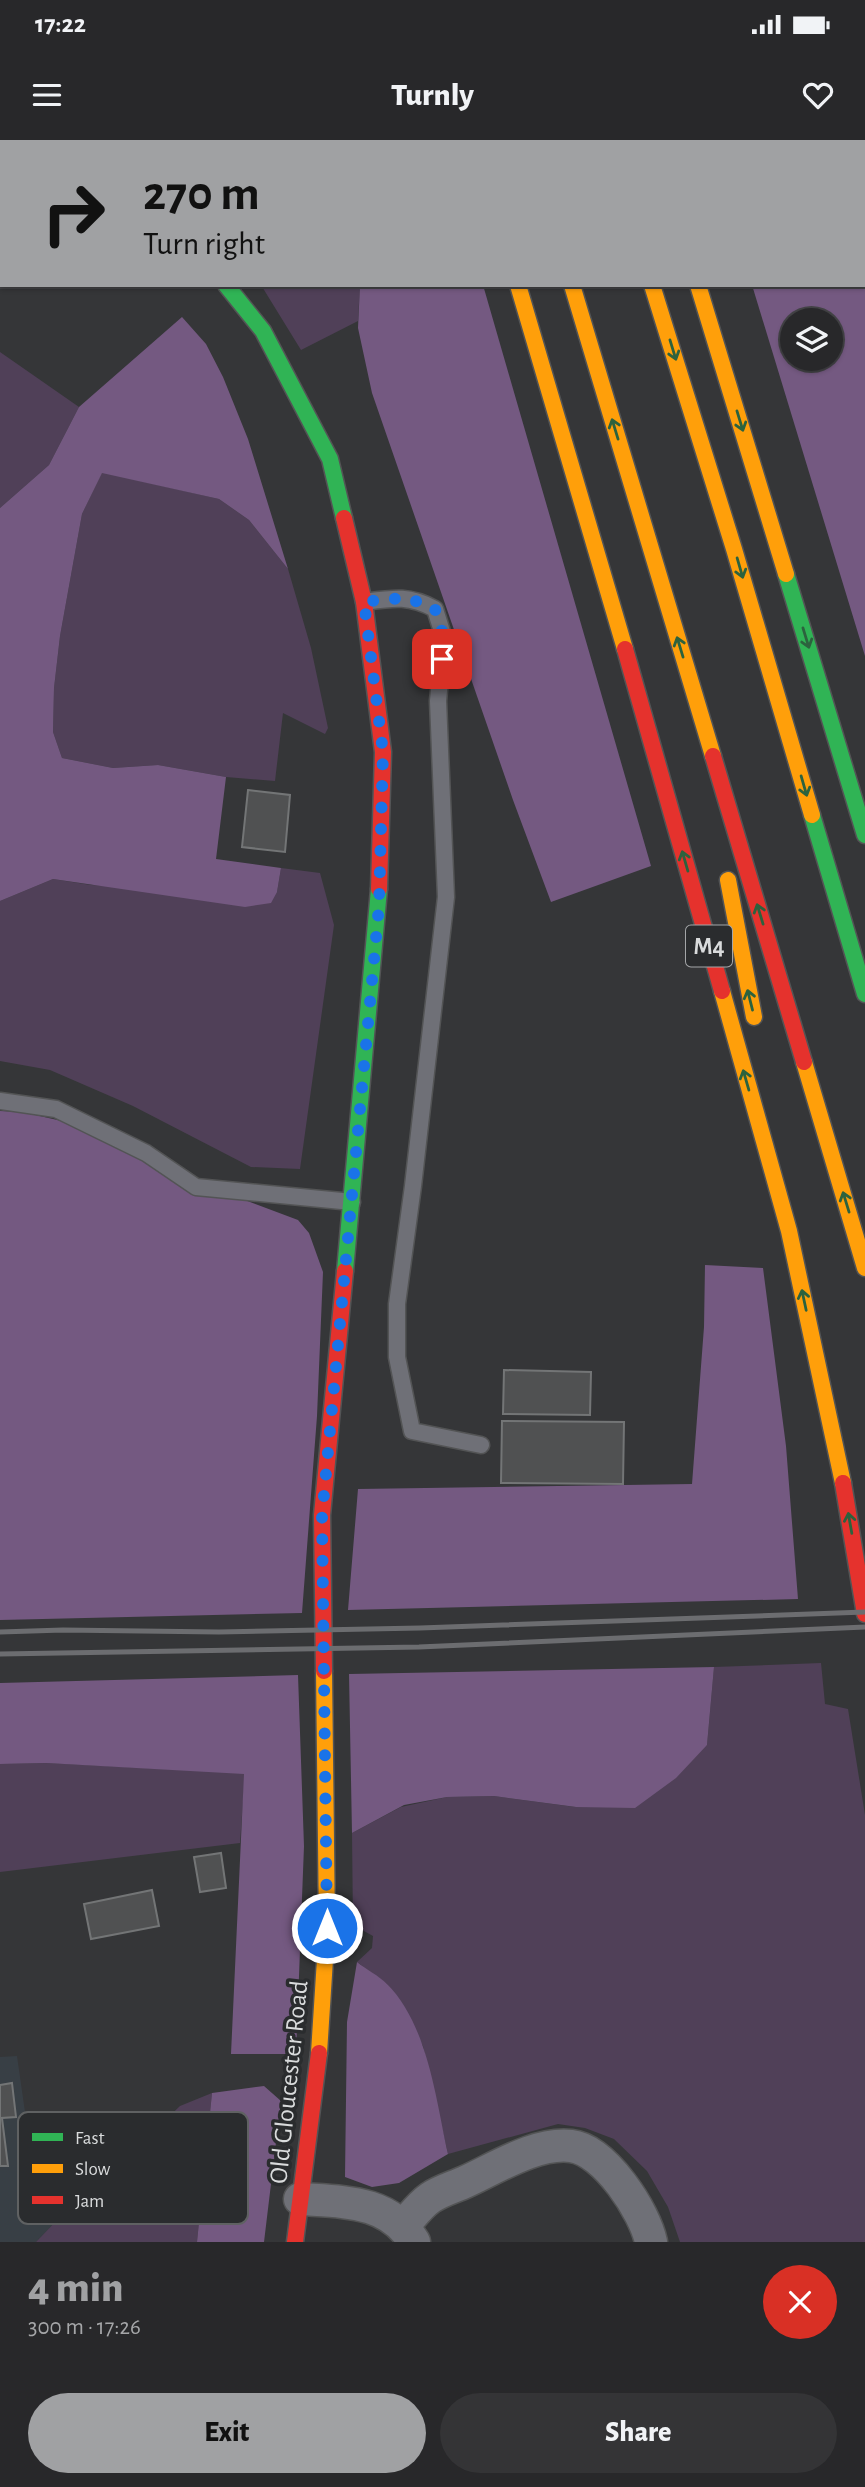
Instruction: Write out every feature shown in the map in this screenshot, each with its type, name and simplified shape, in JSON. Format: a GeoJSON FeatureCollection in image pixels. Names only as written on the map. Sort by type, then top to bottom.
{"type":"FeatureCollection","features":[{"type":"Feature","properties":{"kind":"main road","name":"Old Gloucester Road"},"geometry":{"type":"LineString","coordinates":[[228,287],[263,331],[330,459],[364,602],[383,752],[379,906],[322,1516],[327,1928],[319,2059],[295,2242]]}},
{"type":"Feature","properties":{"kind":"main road","name":"M4"},"geometry":{"type":"LineString","coordinates":[[519,287],[649,731],[789,1231],[839,1461],[865,1614]]}},
{"type":"Feature","properties":{"kind":"main road","name":"M4"},"geometry":{"type":"LineString","coordinates":[[573,287],[865,1268]]}},
{"type":"Feature","properties":{"kind":"main road"},"geometry":{"type":"LineString","coordinates":[[653,287],[734,549],[865,994]]}},
{"type":"Feature","properties":{"kind":"main road"},"geometry":{"type":"LineString","coordinates":[[699,287],[865,835]]}},
{"type":"Feature","properties":{"kind":"main road","name":"M4"},"geometry":{"type":"LineString","coordinates":[[700,712],[745,978],[757,1031]]}},
{"type":"Feature","properties":{"kind":"main road"},"geometry":{"type":"LineString","coordinates":[[857,1471],[865,1521]]}},
{"type":"Feature","properties":{"kind":"street"},"geometry":{"type":"LineString","coordinates":[[300,2199],[359,2203],[382,2212],[409,2233],[430,2197],[531,2152],[573,2146],[592,2155],[614,2176],[640,2210],[651,2242]]}},
{"type":"Feature","properties":{"kind":"lane"},"geometry":{"type":"LineString","coordinates":[[364,602],[397,597],[420,601],[435,609],[444,638],[438,701],[446,897],[397,1304],[397,1357],[412,1431],[481,1446]]}},
{"type":"Feature","properties":{"kind":"lane"},"geometry":{"type":"LineString","coordinates":[[0,1101],[56,1109],[146,1153],[196,1186],[352,1202]]}},
{"type":"Feature","properties":{"kind":"shaded area"},"geometry":{"type":"Polygon","coordinates":[[[262,287],[360,287],[358,321],[301,350],[262,287]]]}},
{"type":"Feature","properties":{"kind":"shaded area"},"geometry":{"type":"Polygon","coordinates":[[[360,287],[484,287],[651,866],[551,902],[372,393],[358,328],[360,287]]]}},
{"type":"Feature","properties":{"kind":"shaded area"},"geometry":{"type":"Polygon","coordinates":[[[753,287],[865,287],[865,656],[753,287]]]}},
{"type":"Feature","properties":{"kind":"shaded area"},"geometry":{"type":"Polygon","coordinates":[[[182,317],[206,344],[223,377],[248,439],[288,569],[249,520],[219,499],[102,473],[82,514],[60,636],[54,688],[53,732],[62,758],[113,768],[158,765],[226,777],[216,859],[281,868],[277,892],[271,903],[245,907],[53,879],[0,901],[0,508],[49,465],[79,407],[182,317]]]}},
{"type":"Feature","properties":{"kind":"shaded area"},"geometry":{"type":"Polygon","coordinates":[[[0,352],[79,407],[49,465],[0,508],[0,352]]]}},
{"type":"Feature","properties":{"kind":"shaded area"},"geometry":{"type":"Polygon","coordinates":[[[102,472],[219,499],[249,520],[288,569],[311,648],[328,728],[325,734],[283,713],[275,781],[226,777],[158,765],[113,768],[62,758],[53,732],[54,688],[60,636],[82,514],[102,472]]]}},
{"type":"Feature","properties":{"kind":"shaded area"},"geometry":{"type":"Polygon","coordinates":[[[281,868],[320,873],[334,925],[300,1169],[251,1167],[133,1106],[50,1070],[0,1061],[0,901],[53,879],[91,885],[277,892],[281,868]]]}},
{"type":"Feature","properties":{"kind":"shaded area"},"geometry":{"type":"Polygon","coordinates":[[[0,1111],[22,1112],[75,1124],[234,1196],[298,1220],[309,1233],[323,1272],[317,1416],[302,1613],[0,1620],[0,1111]]]}},
{"type":"Feature","properties":{"kind":"shaded area"},"geometry":{"type":"Polygon","coordinates":[[[705,1265],[763,1268],[786,1446],[798,1599],[348,1610],[358,1489],[692,1484],[704,1327],[705,1265]]]}},
{"type":"Feature","properties":{"kind":"shaded area"},"geometry":{"type":"Polygon","coordinates":[[[821,1663],[825,1704],[848,1709],[865,1815],[865,2242],[680,2242],[668,2207],[647,2171],[614,2139],[585,2128],[558,2124],[448,2154],[423,2046],[387,1984],[357,1962],[372,1948],[373,1936],[353,1925],[352,1833],[401,1807],[447,1797],[494,1796],[575,1807],[707,1745],[714,1667],[821,1663]]]}},
{"type":"Feature","properties":{"kind":"shaded area"},"geometry":{"type":"Polygon","coordinates":[[[714,1667],[707,1745],[676,1778],[635,1808],[576,1807],[494,1796],[447,1797],[404,1805],[352,1833],[349,1674],[714,1667]]]}},
{"type":"Feature","properties":{"kind":"shaded area"},"geometry":{"type":"Polygon","coordinates":[[[298,1675],[304,1846],[296,2054],[231,2054],[244,1774],[46,1763],[0,1764],[0,1683],[298,1675]]]}},
{"type":"Feature","properties":{"kind":"shaded area"},"geometry":{"type":"Polygon","coordinates":[[[46,1763],[245,1773],[240,1843],[0,1872],[0,1764],[46,1763]]]}},
{"type":"Feature","properties":{"kind":"shaded area"},"geometry":{"type":"Polygon","coordinates":[[[357,1962],[387,1984],[412,2020],[428,2064],[448,2154],[399,2183],[372,2187],[345,2177],[347,2022],[357,1962]]]}},
{"type":"Feature","properties":{"kind":"shaded area"},"geometry":{"type":"Polygon","coordinates":[[[17,2056],[25,2112],[18,2112],[18,2224],[53,2224],[36,2242],[0,2242],[0,2057],[17,2056]]]}},
{"type":"Feature","properties":{"kind":"shaded area"},"geometry":{"type":"Polygon","coordinates":[[[264,2086],[281,2101],[264,2242],[197,2242],[199,2224],[248,2224],[248,2112],[210,2112],[212,2093],[264,2086]]]}},
{"type":"Feature","properties":{"kind":"shaded area"},"geometry":{"type":"Polygon","coordinates":[[[212,2093],[210,2112],[174,2112],[180,2106],[212,2093]]]}},
{"type":"Feature","properties":{"kind":"shaded area"},"geometry":{"type":"Polygon","coordinates":[[[53,2224],[199,2224],[197,2242],[36,2242],[53,2224]]]}},
{"type":"Feature","properties":{"kind":"building"},"geometry":{"type":"Polygon","coordinates":[[[248,790],[290,795],[285,852],[242,847],[248,790]]]}},
{"type":"Feature","properties":{"kind":"building"},"geometry":{"type":"Polygon","coordinates":[[[504,1370],[591,1372],[590,1415],[503,1414],[504,1370]]]}},
{"type":"Feature","properties":{"kind":"building"},"geometry":{"type":"Polygon","coordinates":[[[502,1421],[624,1422],[623,1484],[501,1483],[502,1421]]]}},
{"type":"Feature","properties":{"kind":"building"},"geometry":{"type":"Polygon","coordinates":[[[221,1853],[226,1888],[200,1892],[194,1857],[221,1853]]]}},
{"type":"Feature","properties":{"kind":"building"},"geometry":{"type":"Polygon","coordinates":[[[152,1890],[159,1926],[91,1939],[84,1904],[152,1890]]]}},
{"type":"Feature","properties":{"kind":"building"},"geometry":{"type":"Polygon","coordinates":[[[12,2083],[16,2117],[2,2118],[8,2166],[0,2166],[0,2085],[12,2083]]]}},
{"type":"Feature","properties":{"kind":"railway"},"geometry":{"type":"LineString","coordinates":[[0,1632],[420,1628],[865,1612]]}},
{"type":"Feature","properties":{"kind":"railway"},"geometry":{"type":"LineString","coordinates":[[0,1654],[419,1647],[865,1627]]}},
{"type":"Feature","properties":{"kind":"traffic: fast"},"geometry":{"type":"LineString","coordinates":[[228,287],[263,331],[330,459],[344,518]]}},
{"type":"Feature","properties":{"kind":"traffic: fast"},"geometry":{"type":"LineString","coordinates":[[786,574],[865,835]]}},
{"type":"Feature","properties":{"kind":"traffic: fast"},"geometry":{"type":"LineString","coordinates":[[812,815],[865,994]]}},
{"type":"Feature","properties":{"kind":"traffic: fast"},"geometry":{"type":"LineString","coordinates":[[345,1271],[379,889]]}},
{"type":"Feature","properties":{"kind":"traffic: slow"},"geometry":{"type":"LineString","coordinates":[[519,287],[625,649]]}},
{"type":"Feature","properties":{"kind":"traffic: slow"},"geometry":{"type":"LineString","coordinates":[[573,287],[713,756]]}},
{"type":"Feature","properties":{"kind":"traffic: slow"},"geometry":{"type":"LineString","coordinates":[[653,287],[734,549],[812,815]]}},
{"type":"Feature","properties":{"kind":"traffic: slow"},"geometry":{"type":"LineString","coordinates":[[699,287],[786,574]]}},
{"type":"Feature","properties":{"kind":"traffic: slow"},"geometry":{"type":"LineString","coordinates":[[728,880],[754,1017]]}},
{"type":"Feature","properties":{"kind":"traffic: slow"},"geometry":{"type":"LineString","coordinates":[[722,991],[789,1231],[843,1483]]}},
{"type":"Feature","properties":{"kind":"traffic: slow"},"geometry":{"type":"LineString","coordinates":[[804,1062],[865,1268]]}},
{"type":"Feature","properties":{"kind":"traffic: slow"},"geometry":{"type":"LineString","coordinates":[[319,2053],[327,1928],[324,1671]]}},
{"type":"Feature","properties":{"kind":"traffic: jam"},"geometry":{"type":"LineString","coordinates":[[344,518],[364,602],[383,752],[379,889]]}},
{"type":"Feature","properties":{"kind":"traffic: jam"},"geometry":{"type":"LineString","coordinates":[[625,649],[722,991]]}},
{"type":"Feature","properties":{"kind":"traffic: jam"},"geometry":{"type":"LineString","coordinates":[[713,756],[804,1062]]}},
{"type":"Feature","properties":{"kind":"traffic: jam"},"geometry":{"type":"LineString","coordinates":[[324,1671],[322,1515],[345,1271]]}},
{"type":"Feature","properties":{"kind":"traffic: jam"},"geometry":{"type":"LineString","coordinates":[[843,1483],[865,1614]]}},
{"type":"Feature","properties":{"kind":"traffic: jam"},"geometry":{"type":"LineString","coordinates":[[295,2242],[319,2053]]}},
{"type":"Feature","properties":{"kind":"route"},"geometry":{"type":"LineString","coordinates":[[327,1928],[322,1516],[379,906],[383,752],[364,602],[397,597],[420,601],[435,609],[444,638],[442,659]]}}]}
